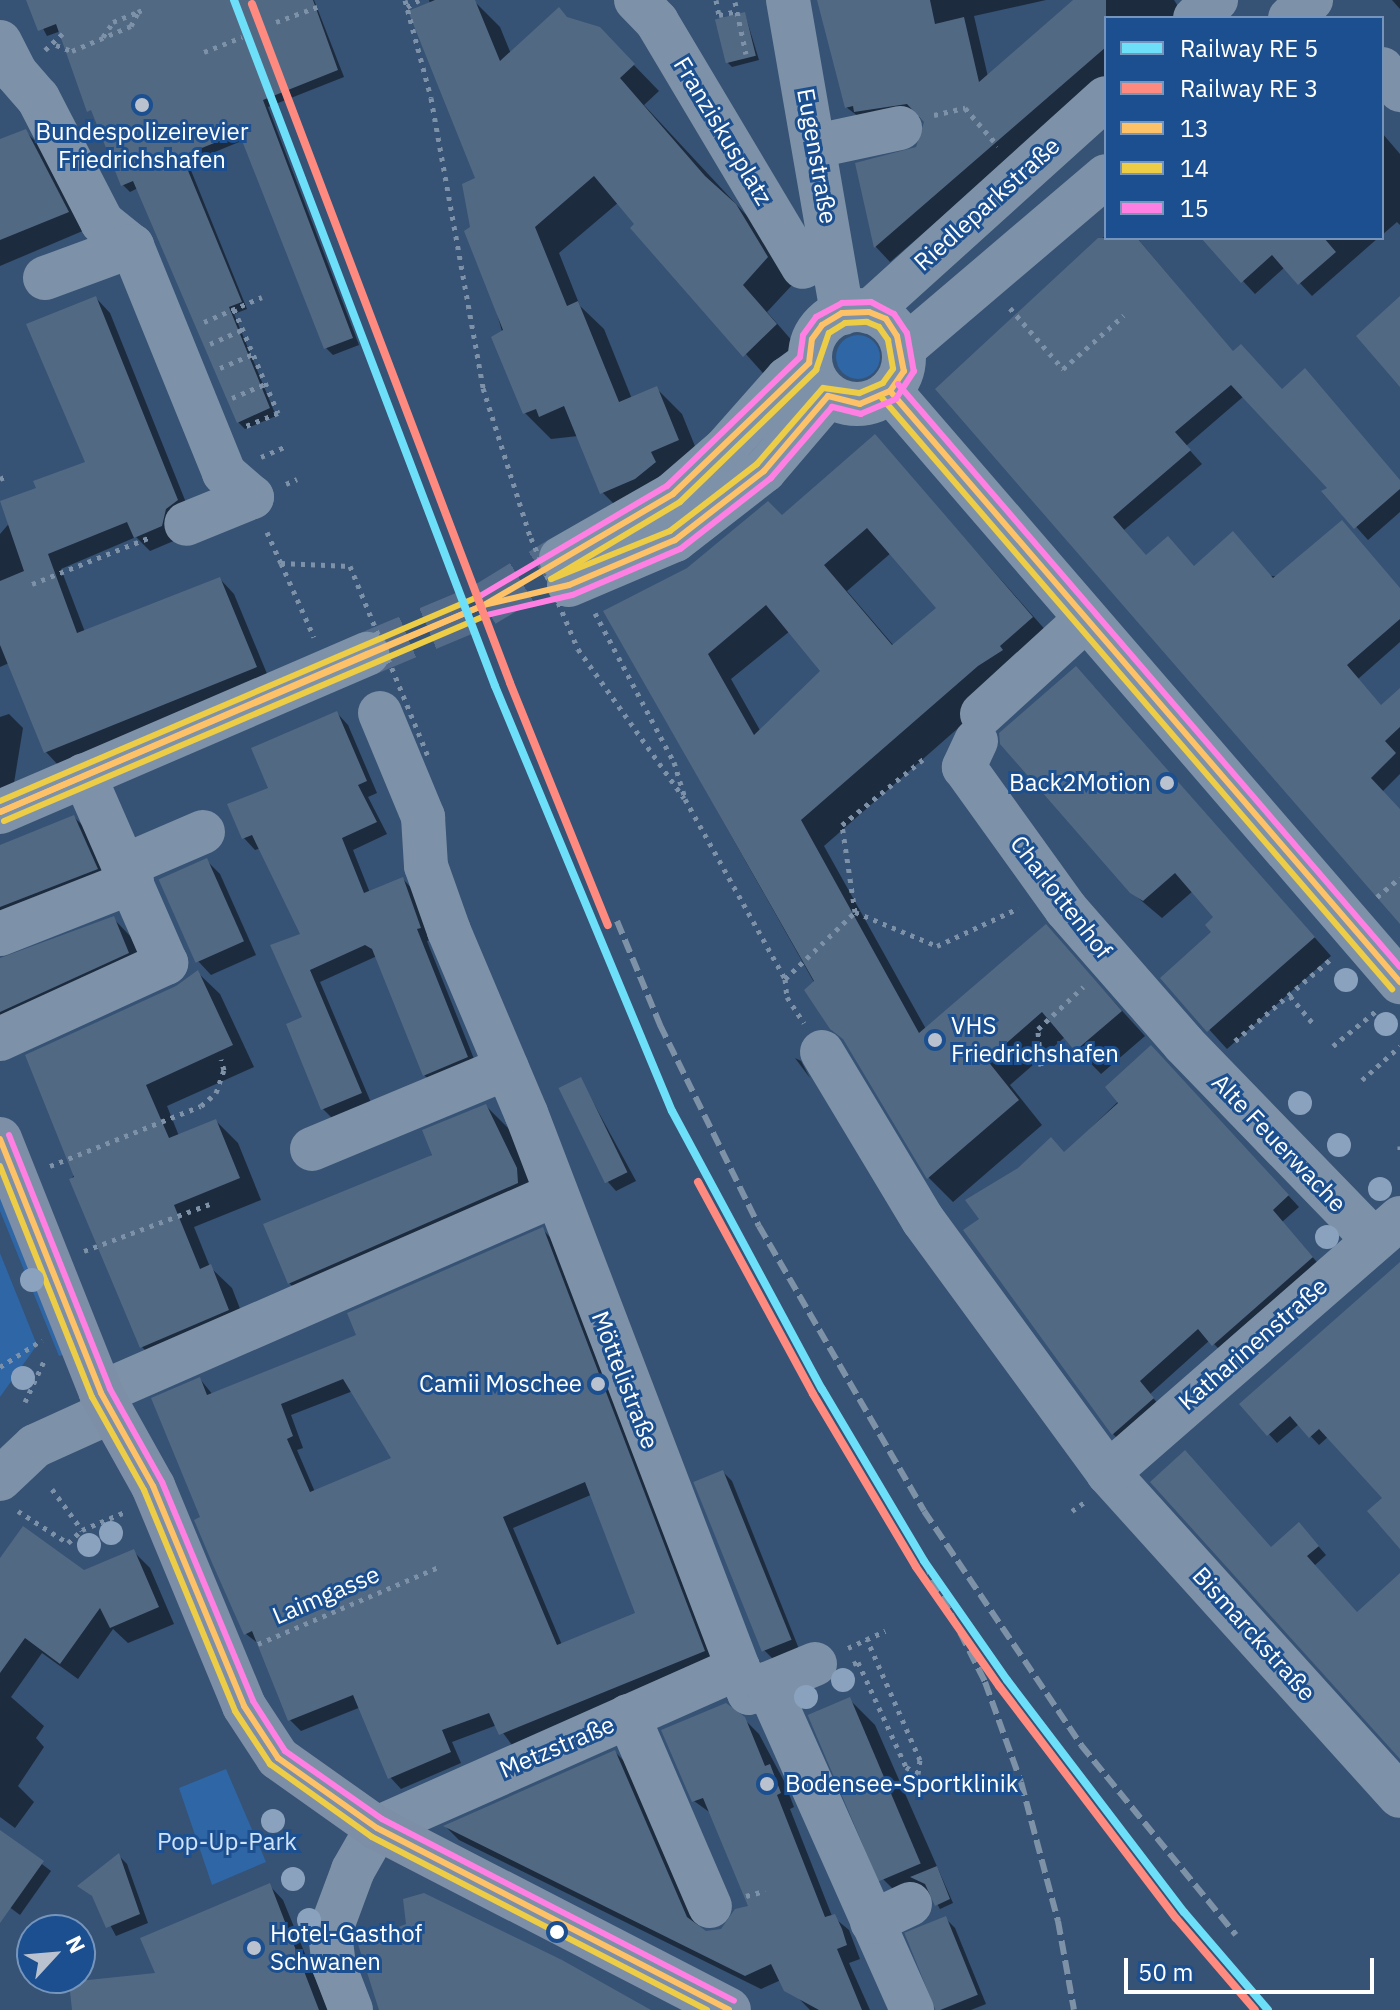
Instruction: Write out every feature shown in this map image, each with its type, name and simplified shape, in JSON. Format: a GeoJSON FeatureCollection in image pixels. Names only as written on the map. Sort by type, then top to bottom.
{"type":"FeatureCollection","features":[{"type":"Feature","properties":{"kind":"main road"},"geometry":{"type":"LineString","coordinates":[[0,1139],[106,1402],[153,1486],[224,1658],[261,1735],[299,1776],[377,1828],[729,2010]]}},
{"type":"Feature","properties":{"kind":"street","name":"Franziskusplatz"},"geometry":{"type":"LineString","coordinates":[[636,0],[657,22],[803,267]]}},
{"type":"Feature","properties":{"kind":"street","name":"Eugenstraße"},"geometry":{"type":"LineString","coordinates":[[788,0],[816,146],[856,313]]}},
{"type":"Feature","properties":{"kind":"street"},"geometry":{"type":"LineString","coordinates":[[1197,16],[1216,0]]}},
{"type":"Feature","properties":{"kind":"street"},"geometry":{"type":"LineString","coordinates":[[1292,16],[1311,0]]}},
{"type":"Feature","properties":{"kind":"street"},"geometry":{"type":"LineString","coordinates":[[1321,0],[1335,16]]}},
{"type":"Feature","properties":{"kind":"street"},"geometry":{"type":"LineString","coordinates":[[5,65],[38,98],[102,222],[132,246],[224,473],[252,497],[186,524]]}},
{"type":"Feature","properties":{"kind":"street"},"geometry":{"type":"LineString","coordinates":[[1384,71],[1400,90]]}},
{"type":"Feature","properties":{"kind":"street","name":"Riedleparkstraße"},"geometry":{"type":"LineString","coordinates":[[564,573],[675,540],[764,471],[818,379],[812,339],[822,325],[856,313],[1104,100]]}},
{"type":"Feature","properties":{"kind":"street"},"geometry":{"type":"LineString","coordinates":[[816,146],[917,121]]}},
{"type":"Feature","properties":{"kind":"street"},"geometry":{"type":"LineString","coordinates":[[904,348],[1104,178]]}},
{"type":"Feature","properties":{"kind":"street"},"geometry":{"type":"LineString","coordinates":[[45,278],[132,246]]}},
{"type":"Feature","properties":{"kind":"street"},"geometry":{"type":"LineString","coordinates":[[818,379],[860,404],[890,391],[904,371],[904,348],[886,319],[856,313]]}},
{"type":"Feature","properties":{"kind":"street"},"geometry":{"type":"LineString","coordinates":[[890,391],[1086,619],[1391,994]]}},
{"type":"Feature","properties":{"kind":"street"},"geometry":{"type":"LineString","coordinates":[[965,734],[1086,619]]}},
{"type":"Feature","properties":{"kind":"street"},"geometry":{"type":"LineString","coordinates":[[0,812],[367,654]]}},
{"type":"Feature","properties":{"kind":"street","name":"Möttelistraße"},"geometry":{"type":"LineString","coordinates":[[380,713],[423,817],[426,866],[439,905],[755,1680],[891,1913],[912,2010]]}},
{"type":"Feature","properties":{"kind":"street","name":"Charlottenhof"},"geometry":{"type":"LineString","coordinates":[[965,734],[964,767],[1066,909],[1194,1055]]}},
{"type":"Feature","properties":{"kind":"street"},"geometry":{"type":"LineString","coordinates":[[0,1039],[166,963],[84,775]]}},
{"type":"Feature","properties":{"kind":"street"},"geometry":{"type":"LineString","coordinates":[[0,934],[128,874],[203,832]]}},
{"type":"Feature","properties":{"kind":"street","name":"Bismarckstraße"},"geometry":{"type":"LineString","coordinates":[[822,1052],[923,1220],[1108,1473],[1400,1796]]}},
{"type":"Feature","properties":{"kind":"street","name":"Alte Feuerwache"},"geometry":{"type":"LineString","coordinates":[[1194,1055],[1387,1229]]}},
{"type":"Feature","properties":{"kind":"street"},"geometry":{"type":"LineString","coordinates":[[312,1149],[507,1068]]}},
{"type":"Feature","properties":{"kind":"street"},"geometry":{"type":"LineString","coordinates":[[9,1495],[35,1446],[106,1402],[556,1194]]}},
{"type":"Feature","properties":{"kind":"street","name":"Katharinenstraße"},"geometry":{"type":"LineString","coordinates":[[1108,1473],[1387,1229]]}},
{"type":"Feature","properties":{"kind":"street","name":"Metzstraße"},"geometry":{"type":"LineString","coordinates":[[377,1828],[628,1716],[815,1664]]}},
{"type":"Feature","properties":{"kind":"street"},"geometry":{"type":"LineString","coordinates":[[755,1680],[795,1772]]}},
{"type":"Feature","properties":{"kind":"street"},"geometry":{"type":"LineString","coordinates":[[628,1716],[710,1906]]}},
{"type":"Feature","properties":{"kind":"street"},"geometry":{"type":"LineString","coordinates":[[351,2010],[334,1966],[330,1932],[353,1870],[377,1828]]}},
{"type":"Feature","properties":{"kind":"path"},"geometry":{"type":"LineString","coordinates":[[405,0],[431,98],[483,388],[564,573],[674,762],[685,799]]}},
{"type":"Feature","properties":{"kind":"path"},"geometry":{"type":"LineString","coordinates":[[407,7],[419,0]]}},
{"type":"Feature","properties":{"kind":"path"},"geometry":{"type":"LineString","coordinates":[[716,0],[719,15],[738,11]]}},
{"type":"Feature","properties":{"kind":"path"},"geometry":{"type":"LineString","coordinates":[[735,2],[746,54]]}},
{"type":"Feature","properties":{"kind":"path"},"geometry":{"type":"LineString","coordinates":[[276,22],[317,7]]}},
{"type":"Feature","properties":{"kind":"path"},"geometry":{"type":"LineString","coordinates":[[103,38],[113,22],[146,8]]}},
{"type":"Feature","properties":{"kind":"path"},"geometry":{"type":"LineString","coordinates":[[56,45],[72,51],[131,26],[138,12]]}},
{"type":"Feature","properties":{"kind":"path"},"geometry":{"type":"LineString","coordinates":[[204,52],[242,37]]}},
{"type":"Feature","properties":{"kind":"path"},"geometry":{"type":"LineString","coordinates":[[917,121],[965,108],[1009,158]]}},
{"type":"Feature","properties":{"kind":"path"},"geometry":{"type":"LineString","coordinates":[[262,297],[237,308],[278,413]]}},
{"type":"Feature","properties":{"kind":"path"},"geometry":{"type":"LineString","coordinates":[[1001,298],[1063,369],[1124,315]]}},
{"type":"Feature","properties":{"kind":"path"},"geometry":{"type":"LineString","coordinates":[[0,479],[7,476]]}},
{"type":"Feature","properties":{"kind":"path"},"geometry":{"type":"LineString","coordinates":[[252,497],[315,638]]}},
{"type":"Feature","properties":{"kind":"path"},"geometry":{"type":"LineString","coordinates":[[32,584],[186,524]]}},
{"type":"Feature","properties":{"kind":"path"},"geometry":{"type":"LineString","coordinates":[[281,563],[350,566],[429,759]]}},
{"type":"Feature","properties":{"kind":"path"},"geometry":{"type":"LineString","coordinates":[[564,573],[578,649],[685,799],[785,979],[787,997],[822,1052]]}},
{"type":"Feature","properties":{"kind":"path"},"geometry":{"type":"LineString","coordinates":[[855,912],[842,825],[965,734]]}},
{"type":"Feature","properties":{"kind":"path"},"geometry":{"type":"LineString","coordinates":[[1370,903],[1400,878]]}},
{"type":"Feature","properties":{"kind":"path"},"geometry":{"type":"LineString","coordinates":[[855,912],[937,946],[1028,904],[1066,909]]}},
{"type":"Feature","properties":{"kind":"path"},"geometry":{"type":"LineString","coordinates":[[785,979],[855,912]]}},
{"type":"Feature","properties":{"kind":"path"},"geometry":{"type":"LineString","coordinates":[[1194,1055],[1290,996],[1337,952]]}},
{"type":"Feature","properties":{"kind":"path"},"geometry":{"type":"LineString","coordinates":[[1041,1066],[1038,1029],[1112,961]]}},
{"type":"Feature","properties":{"kind":"path"},"geometry":{"type":"LineString","coordinates":[[1333,1046],[1391,994]]}},
{"type":"Feature","properties":{"kind":"path"},"geometry":{"type":"LineString","coordinates":[[1290,996],[1313,1023]]}},
{"type":"Feature","properties":{"kind":"path"},"geometry":{"type":"LineString","coordinates":[[1362,1080],[1400,1046]]}},
{"type":"Feature","properties":{"kind":"path"},"geometry":{"type":"LineString","coordinates":[[50,1167],[201,1106],[216,1093],[224,1070],[221,1059]]}},
{"type":"Feature","properties":{"kind":"path"},"geometry":{"type":"LineString","coordinates":[[1400,1146],[1400,1153]]}},
{"type":"Feature","properties":{"kind":"path"},"geometry":{"type":"LineString","coordinates":[[83,1252],[210,1204]]}},
{"type":"Feature","properties":{"kind":"path"},"geometry":{"type":"LineString","coordinates":[[0,1367],[47,1337]]}},
{"type":"Feature","properties":{"kind":"path"},"geometry":{"type":"LineString","coordinates":[[25,1402],[51,1347]]}},
{"type":"Feature","properties":{"kind":"path"},"geometry":{"type":"LineString","coordinates":[[52,1489],[82,1530]]}},
{"type":"Feature","properties":{"kind":"path"},"geometry":{"type":"LineString","coordinates":[[9,1495],[68,1543],[82,1530],[126,1512]]}},
{"type":"Feature","properties":{"kind":"path","name":"Laimgasse"},"geometry":{"type":"LineString","coordinates":[[224,1658],[441,1566]]}},
{"type":"Feature","properties":{"kind":"path"},"geometry":{"type":"LineString","coordinates":[[858,1662],[906,1767],[918,1774],[920,1760],[864,1641],[885,1631]]}},
{"type":"Feature","properties":{"kind":"green space"},"geometry":{"type":"Polygon","coordinates":[[[858,335],[874,341],[880,357],[874,373],[858,379],[842,373],[836,357],[842,341],[858,335]]]}},
{"type":"Feature","properties":{"kind":"green space"},"geometry":{"type":"Polygon","coordinates":[[[0,1186],[67,1354],[59,1356],[0,1211],[0,1186]]]}},
{"type":"Feature","properties":{"kind":"green space"},"geometry":{"type":"Polygon","coordinates":[[[0,1253],[37,1345],[0,1397],[0,1253]]]}},
{"type":"Feature","properties":{"kind":"green space","name":"Pop-Up-Park"},"geometry":{"type":"Polygon","coordinates":[[[226,1769],[266,1862],[212,1885],[179,1788],[226,1769]]]}},
{"type":"Feature","properties":{"kind":"building"},"geometry":{"type":"Polygon","coordinates":[[[26,0],[313,0],[338,70],[263,100],[353,338],[324,349],[239,133],[182,156],[242,302],[229,307],[270,408],[237,423],[133,181],[121,186],[91,110],[87,112],[56,24],[38,31],[26,0]]]}},
{"type":"Feature","properties":{"kind":"building"},"geometry":{"type":"Polygon","coordinates":[[[435,0],[475,0],[500,61],[559,7],[567,17],[600,27],[635,64],[620,78],[705,176],[736,204],[768,257],[743,285],[777,324],[743,357],[630,228],[634,224],[594,176],[535,227],[567,306],[578,301],[619,402],[657,386],[679,440],[651,452],[656,462],[635,479],[600,494],[564,406],[539,417],[536,409],[523,414],[491,337],[503,330],[464,231],[470,227],[462,184],[475,178],[408,11],[435,0]]]}},
{"type":"Feature","properties":{"kind":"building"},"geometry":{"type":"Polygon","coordinates":[[[817,0],[930,0],[935,24],[964,17],[979,82],[1073,0],[1106,0],[1104,49],[874,248],[855,163],[916,147],[924,122],[907,104],[854,112],[853,106],[845,108],[817,0]]]}},
{"type":"Feature","properties":{"kind":"building"},"geometry":{"type":"Polygon","coordinates":[[[745,12],[756,56],[726,63],[715,19],[745,12]]]}},
{"type":"Feature","properties":{"kind":"building"},"geometry":{"type":"Polygon","coordinates":[[[26,129],[69,212],[0,240],[0,139],[26,129]]]}},
{"type":"Feature","properties":{"kind":"building"},"geometry":{"type":"Polygon","coordinates":[[[1098,238],[1139,240],[1233,351],[1241,344],[1282,389],[1305,368],[1400,480],[1400,489],[1354,529],[1321,491],[1327,488],[1231,385],[1175,432],[1191,450],[1113,517],[1146,555],[1168,536],[1194,566],[1233,531],[1273,578],[1342,520],[1400,588],[1400,619],[1347,665],[1381,705],[1400,688],[1400,727],[1385,741],[1396,753],[1371,778],[1400,809],[1400,924],[935,389],[1098,238]]]}},
{"type":"Feature","properties":{"kind":"building"},"geometry":{"type":"Polygon","coordinates":[[[1203,240],[1326,240],[1336,252],[1298,285],[1272,255],[1241,283],[1203,240]]]}},
{"type":"Feature","properties":{"kind":"building"},"geometry":{"type":"Polygon","coordinates":[[[96,296],[178,500],[166,509],[162,526],[134,538],[127,522],[48,554],[77,633],[220,577],[257,667],[44,753],[0,645],[0,581],[24,571],[0,501],[36,488],[33,481],[85,462],[26,324],[96,296]]]}},
{"type":"Feature","properties":{"kind":"building"},"geometry":{"type":"Polygon","coordinates":[[[1400,296],[1400,387],[1356,336],[1400,296]]]}},
{"type":"Feature","properties":{"kind":"building"},"geometry":{"type":"Polygon","coordinates":[[[875,434],[1033,617],[1000,646],[1003,650],[978,666],[801,820],[919,1033],[1046,924],[1122,1011],[1075,1051],[1042,1012],[987,1060],[1019,1100],[927,1179],[843,1039],[830,1029],[804,990],[814,981],[603,611],[687,568],[768,501],[782,515],[875,434]],[[867,528],[824,565],[892,645],[936,608],[867,528]],[[766,605],[708,654],[754,735],[820,671],[766,605]]]}},
{"type":"Feature","properties":{"kind":"building"},"geometry":{"type":"Polygon","coordinates":[[[1076,666],[1315,937],[1207,1032],[1160,978],[1211,932],[1205,925],[1213,917],[1175,873],[1143,901],[1130,893],[1000,744],[999,733],[1076,666]]]}},
{"type":"Feature","properties":{"kind":"building"},"geometry":{"type":"Polygon","coordinates":[[[337,711],[367,781],[358,785],[377,822],[342,838],[364,893],[403,877],[421,928],[417,929],[468,1057],[423,1076],[372,949],[365,945],[310,970],[362,1093],[321,1110],[286,1024],[302,1017],[270,945],[300,934],[252,835],[242,839],[227,804],[268,788],[251,748],[337,711]]]}},
{"type":"Feature","properties":{"kind":"building"},"geometry":{"type":"Polygon","coordinates":[[[74,815],[98,869],[0,907],[0,845],[74,815]]]}},
{"type":"Feature","properties":{"kind":"building"},"geometry":{"type":"Polygon","coordinates":[[[207,858],[244,941],[196,963],[159,880],[207,858]]]}},
{"type":"Feature","properties":{"kind":"building"},"geometry":{"type":"Polygon","coordinates":[[[114,916],[129,953],[0,1012],[0,958],[114,916]]]}},
{"type":"Feature","properties":{"kind":"building"},"geometry":{"type":"Polygon","coordinates":[[[198,970],[233,1045],[146,1085],[169,1138],[216,1119],[240,1178],[174,1205],[200,1269],[211,1264],[229,1310],[140,1348],[69,1179],[74,1177],[25,1055],[176,986],[198,970]]]}},
{"type":"Feature","properties":{"kind":"building"},"geometry":{"type":"Polygon","coordinates":[[[1151,1045],[1289,1195],[1273,1210],[1313,1257],[1212,1346],[1198,1329],[1140,1381],[1154,1398],[1112,1435],[963,1230],[979,1219],[965,1200],[1018,1168],[1051,1137],[1064,1152],[1118,1103],[1105,1087],[1151,1045]]]}},
{"type":"Feature","properties":{"kind":"building"},"geometry":{"type":"Polygon","coordinates":[[[581,1077],[627,1172],[605,1183],[559,1088],[581,1077]]]}},
{"type":"Feature","properties":{"kind":"building"},"geometry":{"type":"Polygon","coordinates":[[[486,1104],[517,1168],[518,1183],[288,1284],[263,1224],[432,1155],[422,1130],[486,1104]]]}},
{"type":"Feature","properties":{"kind":"building"},"geometry":{"type":"Polygon","coordinates":[[[543,1227],[705,1651],[499,1735],[489,1713],[442,1730],[451,1752],[388,1779],[353,1695],[288,1721],[252,1631],[244,1635],[213,1565],[194,1520],[200,1517],[151,1398],[200,1377],[207,1395],[356,1335],[347,1313],[543,1227]],[[343,1379],[281,1404],[293,1436],[287,1439],[310,1492],[391,1458],[343,1379]],[[585,1482],[503,1517],[557,1645],[635,1613],[585,1482]]]}},
{"type":"Feature","properties":{"kind":"building"},"geometry":{"type":"Polygon","coordinates":[[[1400,1262],[1400,1549],[1367,1511],[1382,1498],[1319,1429],[1309,1438],[1290,1416],[1267,1436],[1239,1404],[1400,1262]]]}},
{"type":"Feature","properties":{"kind":"building"},"geometry":{"type":"Polygon","coordinates":[[[1185,1450],[1271,1547],[1299,1522],[1319,1546],[1307,1556],[1357,1612],[1400,1573],[1400,1759],[1150,1482],[1185,1450]]]}},
{"type":"Feature","properties":{"kind":"building"},"geometry":{"type":"Polygon","coordinates":[[[723,1470],[792,1640],[762,1652],[693,1482],[723,1470]]]}},
{"type":"Feature","properties":{"kind":"building"},"geometry":{"type":"Polygon","coordinates":[[[23,1526],[84,1570],[134,1549],[159,1607],[110,1628],[100,1608],[60,1664],[25,1638],[0,1673],[0,1558],[23,1526]]]}},
{"type":"Feature","properties":{"kind":"building"},"geometry":{"type":"Polygon","coordinates":[[[850,1697],[921,1864],[878,1882],[808,1715],[850,1697]]]}},
{"type":"Feature","properties":{"kind":"building"},"geometry":{"type":"Polygon","coordinates":[[[726,1703],[745,1717],[765,1766],[770,1764],[781,1793],[777,1795],[825,1917],[835,1914],[842,1929],[847,1945],[837,1949],[862,2010],[819,2010],[784,1991],[771,1964],[745,1976],[443,1826],[615,1750],[687,1917],[706,1931],[721,1929],[735,1909],[748,1906],[703,1798],[692,1802],[661,1730],[726,1703]]]}},
{"type":"Feature","properties":{"kind":"building"},"geometry":{"type":"Polygon","coordinates":[[[0,1830],[44,1861],[0,1923],[0,1830]]]}},
{"type":"Feature","properties":{"kind":"building"},"geometry":{"type":"Polygon","coordinates":[[[119,1853],[140,1914],[106,1928],[92,1896],[77,1886],[119,1853]]]}},
{"type":"Feature","properties":{"kind":"building"},"geometry":{"type":"Polygon","coordinates":[[[937,1866],[950,1899],[935,1906],[925,1884],[910,1877],[937,1866]]]}},
{"type":"Feature","properties":{"kind":"building"},"geometry":{"type":"Polygon","coordinates":[[[270,1883],[319,2010],[72,2010],[70,1994],[96,1994],[96,1979],[155,1973],[140,1938],[270,1883]]]}},
{"type":"Feature","properties":{"kind":"building"},"geometry":{"type":"Polygon","coordinates":[[[424,1893],[562,1960],[651,2010],[379,2010],[358,1944],[406,1924],[403,1899],[424,1893]]]}},
{"type":"Feature","properties":{"kind":"building"},"geometry":{"type":"Polygon","coordinates":[[[946,1916],[978,1995],[935,2010],[904,1933],[946,1916]]]}},
{"type":"Feature","properties":{"kind":"tunnel"},"geometry":{"type":"LineString","coordinates":[[367,654],[484,605],[561,558]]}},
{"type":"Feature","properties":{"kind":"railway"},"geometry":{"type":"LineString","coordinates":[[617,921],[660,1025],[759,1226],[924,1511],[1081,1745],[1236,1935]]}},
{"type":"Feature","properties":{"kind":"railway"},"geometry":{"type":"LineString","coordinates":[[924,1561],[985,1682],[1021,1782],[1058,1921],[1074,2010]]}},
{"type":"Feature","properties":{"kind":"transit line"},"geometry":{"type":"LineString","coordinates":[[234,0],[495,686],[672,1111],[822,1389],[924,1561],[1007,1680],[1184,1912],[1268,2010]]}},
{"type":"Feature","properties":{"kind":"transit line"},"geometry":{"type":"LineString","coordinates":[[252,4],[510,683],[608,925]]}},
{"type":"Feature","properties":{"kind":"transit line","name":"15"},"geometry":{"type":"LineString","coordinates":[[480,596],[667,486],[800,357],[803,335],[816,317],[842,303],[871,302],[894,314],[907,333],[914,371],[896,399],[861,414],[832,407],[771,478],[680,549],[572,595],[487,615]]}},
{"type":"Feature","properties":{"kind":"transit line","name":"13"},"geometry":{"type":"LineString","coordinates":[[869,312],[886,319],[897,336],[904,371],[890,391],[860,404],[828,396],[764,471],[675,540],[569,585],[484,605],[673,494],[809,363],[812,339],[822,325],[842,313],[869,312]]}},
{"type":"Feature","properties":{"kind":"transit line","name":"14"},"geometry":{"type":"LineString","coordinates":[[867,322],[879,327],[888,340],[893,369],[883,383],[859,393],[823,388],[757,464],[670,531],[551,579],[680,502],[816,370],[829,333],[845,323],[867,322]]}},
{"type":"Feature","properties":{"kind":"transit line","name":"15"},"geometry":{"type":"LineString","coordinates":[[898,384],[1400,967]]}},
{"type":"Feature","properties":{"kind":"transit line","name":"13"},"geometry":{"type":"LineString","coordinates":[[890,391],[1400,982]]}},
{"type":"Feature","properties":{"kind":"transit line","name":"14"},"geometry":{"type":"LineString","coordinates":[[882,398],[1392,989]]}},
{"type":"Feature","properties":{"kind":"transit line","name":"14"},"geometry":{"type":"LineString","coordinates":[[0,801],[480,596]]}},
{"type":"Feature","properties":{"kind":"transit line","name":"13"},"geometry":{"type":"LineString","coordinates":[[484,605],[0,812],[367,654],[484,605]]}},
{"type":"Feature","properties":{"kind":"transit line","name":"14"},"geometry":{"type":"LineString","coordinates":[[4,821],[487,615]]}},
{"type":"Feature","properties":{"kind":"transit line","name":"15"},"geometry":{"type":"LineString","coordinates":[[9,1135],[110,1389],[162,1482],[253,1701],[285,1751],[382,1819],[734,2001]]}},
{"type":"Feature","properties":{"kind":"transit line","name":"13"},"geometry":{"type":"LineString","coordinates":[[0,1139],[101,1393],[153,1486],[244,1706],[278,1758],[377,1828],[729,2010]]}},
{"type":"Feature","properties":{"kind":"transit line","name":"14"},"geometry":{"type":"LineString","coordinates":[[0,1166],[92,1397],[144,1490],[235,1711],[270,1764],[372,1837],[707,2010]]}},
{"type":"Feature","properties":{"kind":"transit line"},"geometry":{"type":"LineString","coordinates":[[698,1182],[813,1394],[916,1567],[999,1686],[1176,1918],[1255,2010]]}},
{"type":"Feature","properties":{"kind":"place","name":"Bundespolizeirevier Friedrichshafen"},"geometry":{"type":"Point","coordinates":[142,105]}},
{"type":"Feature","properties":{"kind":"place","name":"Back2Motion"},"geometry":{"type":"Point","coordinates":[1167,783]}},
{"type":"Feature","properties":{"kind":"place","name":"VHS Friedrichshafen"},"geometry":{"type":"Point","coordinates":[935,1040]}},
{"type":"Feature","properties":{"kind":"place","name":"Camii Moschee"},"geometry":{"type":"Point","coordinates":[598,1384]}},
{"type":"Feature","properties":{"kind":"place","name":"Bodensee-Sportklinik"},"geometry":{"type":"Point","coordinates":[767,1784]}},
{"type":"Feature","properties":{"kind":"place","name":"Hotel-Gasthof Schwanen"},"geometry":{"type":"Point","coordinates":[254,1948]}}]}
